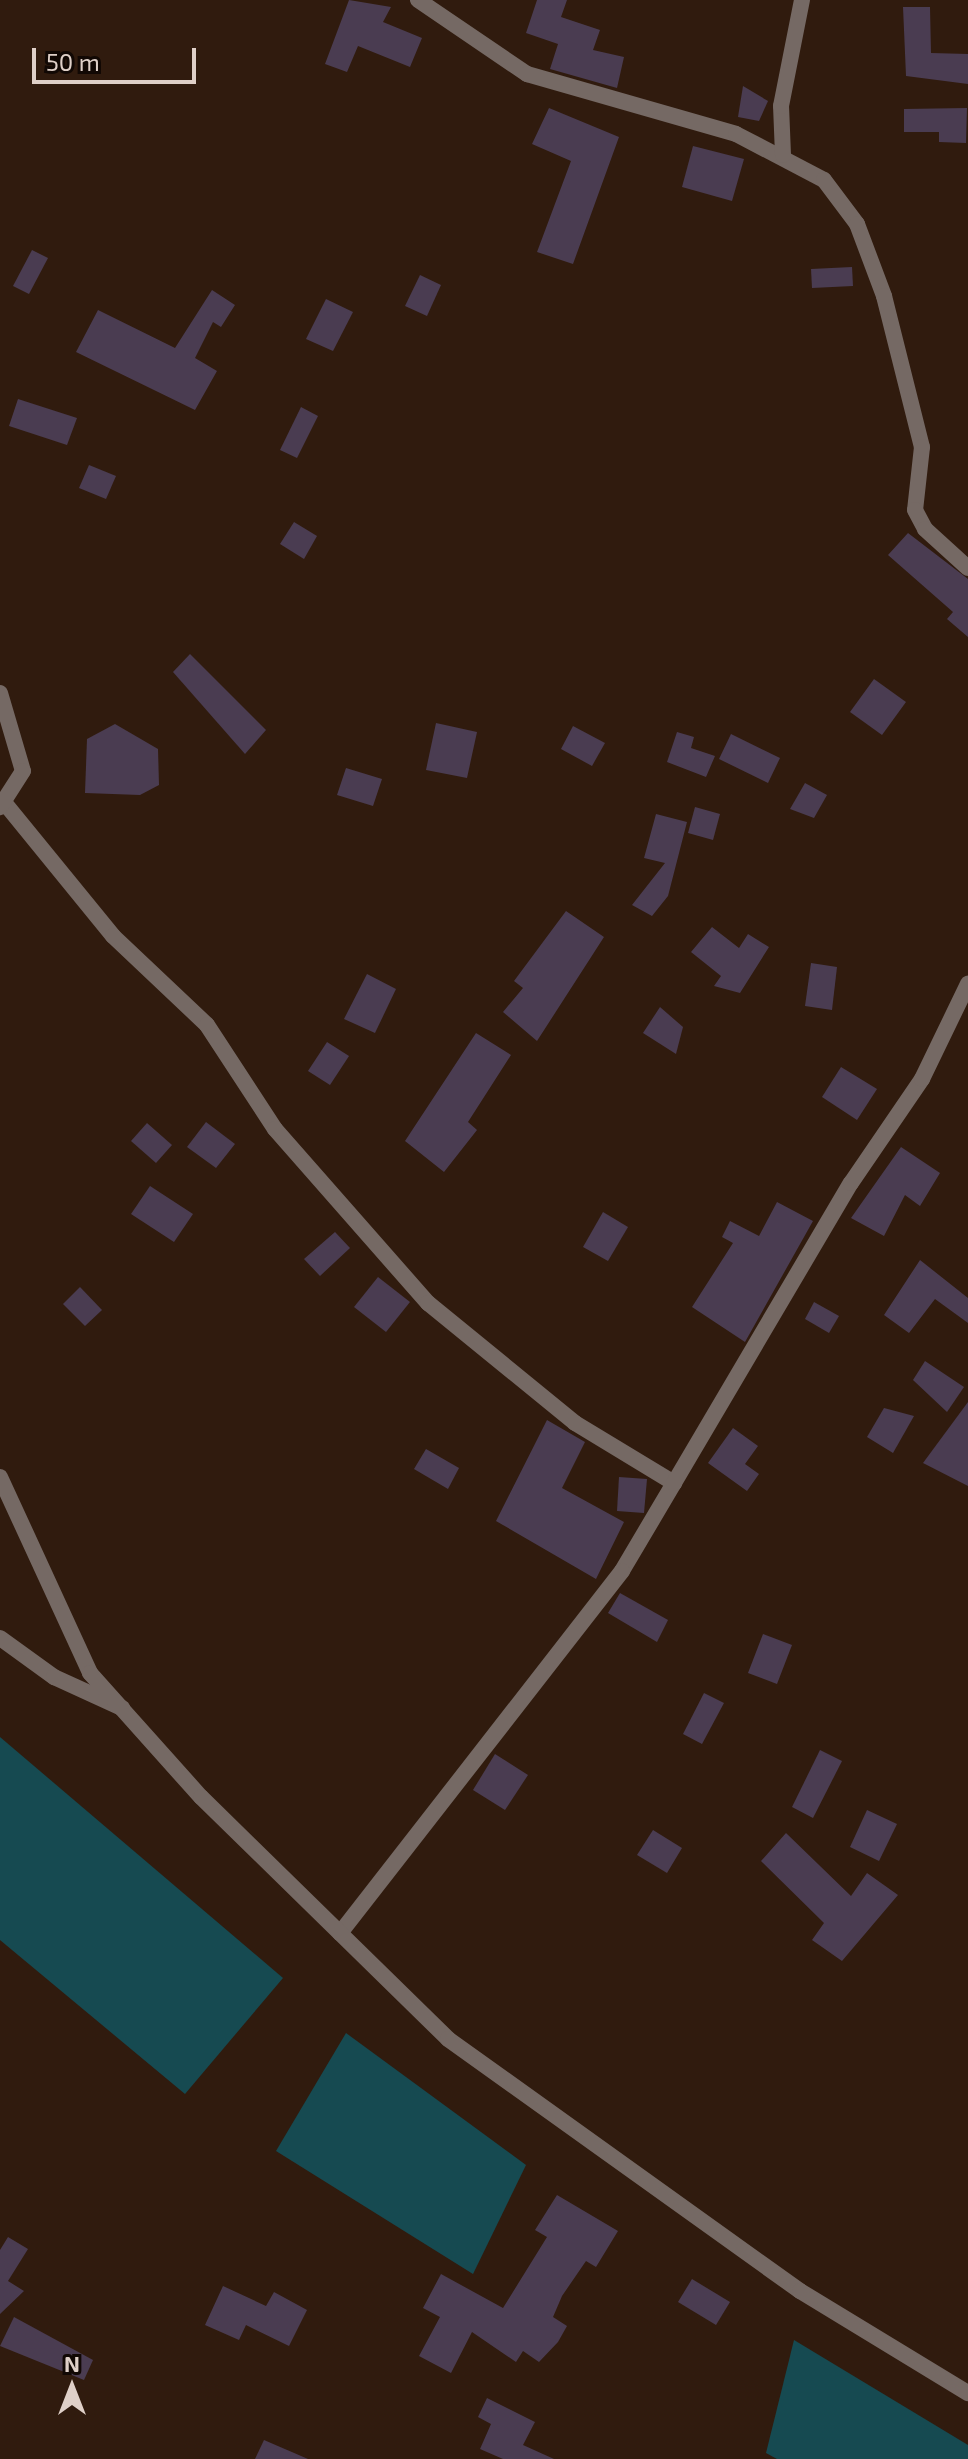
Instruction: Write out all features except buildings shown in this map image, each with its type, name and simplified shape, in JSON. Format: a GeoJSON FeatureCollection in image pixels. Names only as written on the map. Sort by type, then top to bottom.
{"type":"FeatureCollection","features":[{"type":"Feature","properties":{"kind":"street"},"geometry":{"type":"LineString","coordinates":[[418,0],[527,74],[736,134],[783,155],[824,180],[857,224],[922,447],[915,510],[925,529],[968,568]]}},
{"type":"Feature","properties":{"kind":"street"},"geometry":{"type":"LineString","coordinates":[[783,155],[781,106],[802,0]]}},
{"type":"Feature","properties":{"kind":"street"},"geometry":{"type":"LineString","coordinates":[[0,693],[23,771],[2,804],[113,936],[207,1025],[275,1129],[428,1303],[575,1423],[674,1483]]}},
{"type":"Feature","properties":{"kind":"street"},"geometry":{"type":"LineString","coordinates":[[340,1933],[622,1571],[851,1183],[922,1079],[968,984]]}},
{"type":"Feature","properties":{"kind":"street"},"geometry":{"type":"LineString","coordinates":[[0,1477],[90,1673],[340,1933],[448,2039],[800,2291],[968,2393]]}},
{"type":"Feature","properties":{"kind":"street"},"geometry":{"type":"LineString","coordinates":[[0,1638],[54,1677],[122,1708]]}},
{"type":"Feature","properties":{"kind":"water"},"geometry":{"type":"Polygon","coordinates":[[[0,1737],[283,1978],[185,2094],[0,1940],[0,1737]]]}},
{"type":"Feature","properties":{"kind":"water"},"geometry":{"type":"Polygon","coordinates":[[[346,2033],[526,2165],[473,2274],[276,2151],[346,2033]]]}},
{"type":"Feature","properties":{"kind":"water"},"geometry":{"type":"Polygon","coordinates":[[[794,2340],[968,2445],[968,2459],[777,2459],[766,2453],[794,2340]]]}}]}
